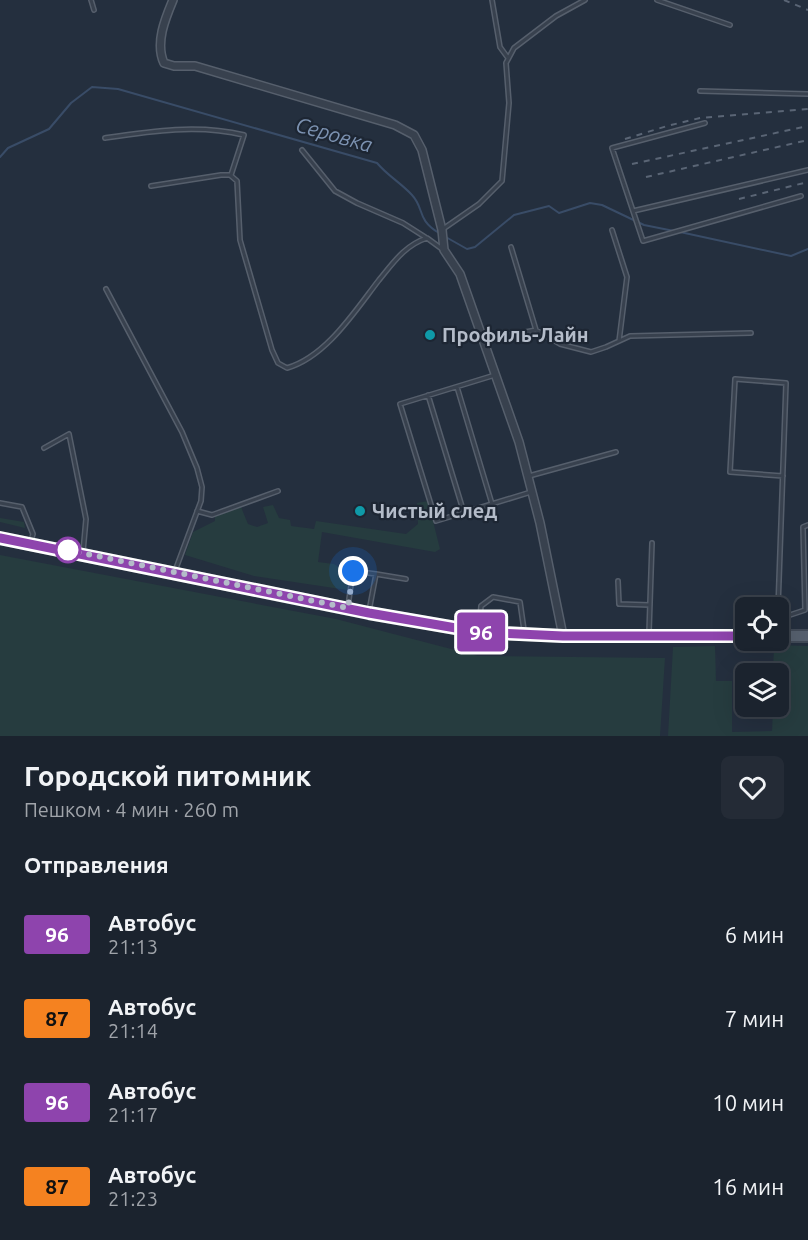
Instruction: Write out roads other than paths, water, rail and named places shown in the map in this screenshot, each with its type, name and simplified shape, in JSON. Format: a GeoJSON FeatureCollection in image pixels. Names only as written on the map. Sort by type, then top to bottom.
{"type":"FeatureCollection","features":[{"type":"Feature","properties":{"kind":"main road"},"geometry":{"type":"LineString","coordinates":[[0,538],[369,613],[479,632],[563,636],[735,636]]}},
{"type":"Feature","properties":{"kind":"main road"},"geometry":{"type":"LineString","coordinates":[[789,636],[808,636]]}},
{"type":"Feature","properties":{"kind":"street"},"geometry":{"type":"LineString","coordinates":[[173,0],[160,44],[164,63],[174,66],[195,66],[395,125],[414,135],[423,150],[430,175],[444,250],[460,274],[519,442],[563,636]]}},
{"type":"Feature","properties":{"kind":"lane"},"geometry":{"type":"LineString","coordinates":[[93,0],[94,10]]}},
{"type":"Feature","properties":{"kind":"lane"},"geometry":{"type":"LineString","coordinates":[[492,0],[500,47],[508,58]]}},
{"type":"Feature","properties":{"kind":"lane"},"geometry":{"type":"LineString","coordinates":[[442,230],[479,204],[502,181],[509,103],[506,63],[514,48],[548,22],[585,0]]}},
{"type":"Feature","properties":{"kind":"lane"},"geometry":{"type":"LineString","coordinates":[[657,0],[730,25]]}},
{"type":"Feature","properties":{"kind":"lane"},"geometry":{"type":"LineString","coordinates":[[700,91],[808,94]]}},
{"type":"Feature","properties":{"kind":"lane"},"geometry":{"type":"LineString","coordinates":[[705,123],[612,148],[643,240],[801,196]]}},
{"type":"Feature","properties":{"kind":"lane"},"geometry":{"type":"LineString","coordinates":[[105,138],[160,130],[219,129],[244,135],[231,175]]}},
{"type":"Feature","properties":{"kind":"lane"},"geometry":{"type":"LineString","coordinates":[[302,150],[335,191],[404,223],[444,250]]}},
{"type":"Feature","properties":{"kind":"lane"},"geometry":{"type":"LineString","coordinates":[[633,211],[808,170]]}},
{"type":"Feature","properties":{"kind":"lane"},"geometry":{"type":"LineString","coordinates":[[151,186],[221,175],[231,175],[237,181],[240,240],[272,350],[278,363],[287,368],[317,352],[347,321],[394,260],[414,242],[427,238]]}},
{"type":"Feature","properties":{"kind":"lane"},"geometry":{"type":"LineString","coordinates":[[612,230],[627,277],[619,341]]}},
{"type":"Feature","properties":{"kind":"lane"},"geometry":{"type":"LineString","coordinates":[[511,247],[536,330]]}},
{"type":"Feature","properties":{"kind":"lane"},"geometry":{"type":"LineString","coordinates":[[106,289],[182,432],[202,487],[201,501],[174,573]]}},
{"type":"Feature","properties":{"kind":"lane"},"geometry":{"type":"LineString","coordinates":[[482,341],[536,330],[560,344],[591,352],[630,336],[677,333],[750,333]]}},
{"type":"Feature","properties":{"kind":"lane"},"geometry":{"type":"LineString","coordinates":[[495,375],[400,404],[436,521],[531,492]]}},
{"type":"Feature","properties":{"kind":"lane"},"geometry":{"type":"LineString","coordinates":[[778,597],[783,476],[786,383],[735,379],[730,472],[783,476]]}},
{"type":"Feature","properties":{"kind":"lane"},"geometry":{"type":"LineString","coordinates":[[457,387],[492,504]]}},
{"type":"Feature","properties":{"kind":"lane"},"geometry":{"type":"LineString","coordinates":[[428,395],[464,513]]}},
{"type":"Feature","properties":{"kind":"lane"},"geometry":{"type":"LineString","coordinates":[[44,448],[69,435],[86,519],[83,554]]}},
{"type":"Feature","properties":{"kind":"lane"},"geometry":{"type":"LineString","coordinates":[[527,476],[616,452]]}},
{"type":"Feature","properties":{"kind":"lane"},"geometry":{"type":"LineString","coordinates":[[197,511],[212,515],[278,491]]}},
{"type":"Feature","properties":{"kind":"lane"},"geometry":{"type":"LineString","coordinates":[[0,503],[22,507],[33,534],[31,544]]}},
{"type":"Feature","properties":{"kind":"lane"},"geometry":{"type":"LineString","coordinates":[[789,615],[806,610],[803,527],[808,525]]}},
{"type":"Feature","properties":{"kind":"lane"},"geometry":{"type":"LineString","coordinates":[[648,637],[652,543]]}},
{"type":"Feature","properties":{"kind":"lane"},"geometry":{"type":"LineString","coordinates":[[348,608],[353,571],[406,579]]}},
{"type":"Feature","properties":{"kind":"lane"},"geometry":{"type":"LineString","coordinates":[[369,613],[376,574]]}},
{"type":"Feature","properties":{"kind":"lane"},"geometry":{"type":"LineString","coordinates":[[618,581],[619,604],[650,605]]}},
{"type":"Feature","properties":{"kind":"lane"},"geometry":{"type":"LineString","coordinates":[[479,632],[481,606],[493,597],[520,602],[524,635]]}},
{"type":"Feature","properties":{"kind":"waterway","name":"Серовка"},"geometry":{"type":"LineString","coordinates":[[0,157],[8,148],[49,129],[71,103],[92,87],[118,89],[377,163],[412,195],[424,219],[439,233]]}},
{"type":"Feature","properties":{"kind":"waterway","name":"Серовка"},"geometry":{"type":"LineString","coordinates":[[444,236],[467,249],[475,247],[514,215],[549,206],[559,213],[590,203],[602,205],[644,225],[674,231]]}},
{"type":"Feature","properties":{"kind":"waterway","name":"Серовка"},"geometry":{"type":"LineString","coordinates":[[680,232],[791,256],[808,249]]}},
{"type":"Feature","properties":{"kind":"railway"},"geometry":{"type":"LineString","coordinates":[[784,0],[808,10]]}},
{"type":"Feature","properties":{"kind":"railway"},"geometry":{"type":"LineString","coordinates":[[625,139],[700,118],[808,109]]}},
{"type":"Feature","properties":{"kind":"railway"},"geometry":{"type":"LineString","coordinates":[[632,164],[808,126]]}},
{"type":"Feature","properties":{"kind":"railway"},"geometry":{"type":"LineString","coordinates":[[646,177],[808,140]]}},
{"type":"Feature","properties":{"kind":"railway"},"geometry":{"type":"LineString","coordinates":[[739,199],[808,182]]}},
{"type":"Feature","properties":{"kind":"place","name":"Профиль-Лайн"},"geometry":{"type":"Point","coordinates":[430,335]}},
{"type":"Feature","properties":{"kind":"place","name":"Чистый след"},"geometry":{"type":"Point","coordinates":[360,511]}}]}
